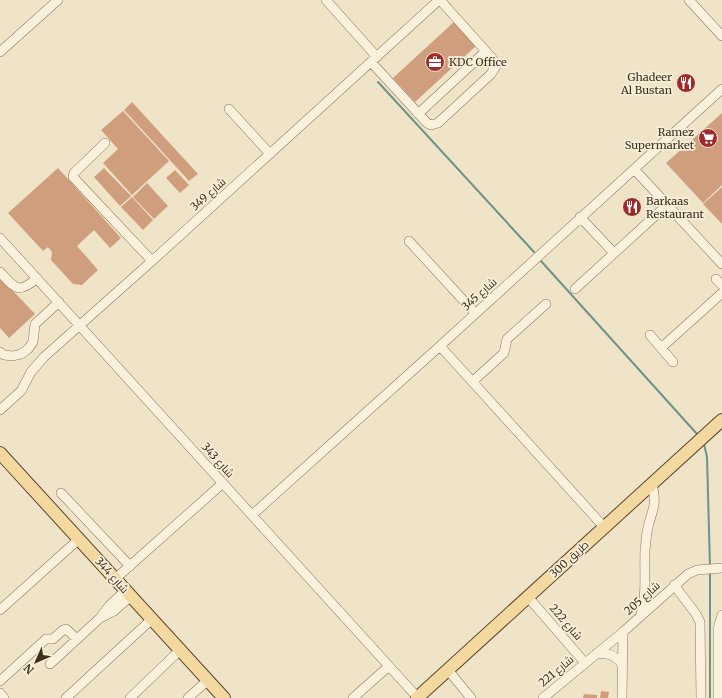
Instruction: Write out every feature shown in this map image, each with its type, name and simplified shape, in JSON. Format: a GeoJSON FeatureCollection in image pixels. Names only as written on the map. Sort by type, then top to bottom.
{"type":"FeatureCollection","features":[{"type":"Feature","properties":{"kind":"main road","name":"طريق 300"},"geometry":{"type":"LineString","coordinates":[[418,698],[722,420]]}},
{"type":"Feature","properties":{"kind":"main road","name":"شارع 344"},"geometry":{"type":"LineString","coordinates":[[0,453],[224,698]]}},
{"type":"Feature","properties":{"kind":"street"},"geometry":{"type":"LineString","coordinates":[[0,52],[58,0]]}},
{"type":"Feature","properties":{"kind":"street"},"geometry":{"type":"LineString","coordinates":[[326,0],[418,114],[429,124],[434,125],[494,72],[496,63],[439,0]]}},
{"type":"Feature","properties":{"kind":"street","name":"شارع 349"},"geometry":{"type":"LineString","coordinates":[[0,410],[21,391],[31,372],[44,357],[439,0]]}},
{"type":"Feature","properties":{"kind":"street"},"geometry":{"type":"LineString","coordinates":[[689,0],[722,36]]}},
{"type":"Feature","properties":{"kind":"street"},"geometry":{"type":"LineString","coordinates":[[418,114],[486,51]]}},
{"type":"Feature","properties":{"kind":"street","name":"شارع 345"},"geometry":{"type":"LineString","coordinates":[[252,515],[722,89]]}},
{"type":"Feature","properties":{"kind":"street"},"geometry":{"type":"LineString","coordinates":[[229,109],[270,154]]}},
{"type":"Feature","properties":{"kind":"street"},"geometry":{"type":"LineString","coordinates":[[105,143],[74,173],[73,177],[152,261]]}},
{"type":"Feature","properties":{"kind":"street"},"geometry":{"type":"LineString","coordinates":[[634,168],[722,264]]}},
{"type":"Feature","properties":{"kind":"street"},"geometry":{"type":"LineString","coordinates":[[575,289],[667,205]]}},
{"type":"Feature","properties":{"kind":"street"},"geometry":{"type":"LineString","coordinates":[[580,218],[614,253]]}},
{"type":"Feature","properties":{"kind":"street","name":"شارع 343"},"geometry":{"type":"LineString","coordinates":[[0,238],[418,698]]}},
{"type":"Feature","properties":{"kind":"street"},"geometry":{"type":"LineString","coordinates":[[409,241],[475,313]]}},
{"type":"Feature","properties":{"kind":"street"},"geometry":{"type":"LineString","coordinates":[[0,272],[12,285],[19,288],[26,287],[37,278]]}},
{"type":"Feature","properties":{"kind":"street"},"geometry":{"type":"LineString","coordinates":[[661,348],[722,293]]}},
{"type":"Feature","properties":{"kind":"street"},"geometry":{"type":"LineString","coordinates":[[0,352],[4,355],[13,356],[21,354],[28,349],[33,342],[35,324],[59,302]]}},
{"type":"Feature","properties":{"kind":"street"},"geometry":{"type":"LineString","coordinates":[[472,382],[504,353],[507,339],[546,304]]}},
{"type":"Feature","properties":{"kind":"street"},"geometry":{"type":"LineString","coordinates":[[650,335],[673,362]]}},
{"type":"Feature","properties":{"kind":"street"},"geometry":{"type":"LineString","coordinates":[[440,346],[604,527]]}},
{"type":"Feature","properties":{"kind":"street"},"geometry":{"type":"LineString","coordinates":[[115,579],[223,483]]}},
{"type":"Feature","properties":{"kind":"street"},"geometry":{"type":"LineString","coordinates":[[641,615],[645,600],[645,552],[647,532],[654,510],[655,497],[652,484]]}},
{"type":"Feature","properties":{"kind":"street"},"geometry":{"type":"LineString","coordinates":[[61,493],[130,566]]}},
{"type":"Feature","properties":{"kind":"street"},"geometry":{"type":"LineString","coordinates":[[0,610],[79,539]]}},
{"type":"Feature","properties":{"kind":"street","name":"شارع 205"},"geometry":{"type":"LineString","coordinates":[[585,663],[623,632],[688,574],[702,569],[718,568]]}},
{"type":"Feature","properties":{"kind":"street"},"geometry":{"type":"LineString","coordinates":[[674,585],[696,614],[700,622],[701,698]]}},
{"type":"Feature","properties":{"kind":"street"},"geometry":{"type":"LineString","coordinates":[[50,664],[100,618],[114,611],[128,593]]}},
{"type":"Feature","properties":{"kind":"street","name":"شارع 222"},"geometry":{"type":"LineString","coordinates":[[528,597],[585,663]]}},
{"type":"Feature","properties":{"kind":"street"},"geometry":{"type":"LineString","coordinates":[[718,698],[718,629],[722,615]]}},
{"type":"Feature","properties":{"kind":"street"},"geometry":{"type":"LineString","coordinates":[[66,698],[152,619]]}},
{"type":"Feature","properties":{"kind":"street"},"geometry":{"type":"LineString","coordinates":[[0,681],[46,639],[53,639],[63,630],[66,630],[77,639]]}},
{"type":"Feature","properties":{"kind":"street"},"geometry":{"type":"LineString","coordinates":[[622,698],[623,632]]}},
{"type":"Feature","properties":{"kind":"street"},"geometry":{"type":"LineString","coordinates":[[130,698],[180,650]]}},
{"type":"Feature","properties":{"kind":"street"},"geometry":{"type":"LineString","coordinates":[[596,654],[611,654],[615,656],[622,664]]}},
{"type":"Feature","properties":{"kind":"street","name":"شارع 221"},"geometry":{"type":"LineString","coordinates":[[543,698],[585,663]]}},
{"type":"Feature","properties":{"kind":"street"},"geometry":{"type":"LineString","coordinates":[[352,698],[389,666]]}},
{"type":"Feature","properties":{"kind":"street"},"geometry":{"type":"LineString","coordinates":[[448,670],[471,698]]}},
{"type":"Feature","properties":{"kind":"street"},"geometry":{"type":"LineString","coordinates":[[188,698],[208,680]]}},
{"type":"Feature","properties":{"kind":"street"},"geometry":{"type":"LineString","coordinates":[[0,693],[4,698]]}},
{"type":"Feature","properties":{"kind":"building","name":"KDC Office"},"geometry":{"type":"Polygon","coordinates":[[[455,21],[477,45],[415,102],[393,78],[455,21]]]}},
{"type":"Feature","properties":{"kind":"building"},"geometry":{"type":"Polygon","coordinates":[[[132,102],[198,174],[189,181],[124,110],[132,102]]]}},
{"type":"Feature","properties":{"kind":"building"},"geometry":{"type":"Polygon","coordinates":[[[123,111],[169,161],[132,195],[103,163],[118,149],[101,130],[123,111]]]}},
{"type":"Feature","properties":{"kind":"building","name":"Ramez Supermarket"},"geometry":{"type":"Polygon","coordinates":[[[722,113],[722,185],[703,203],[666,163],[722,113]]]}},
{"type":"Feature","properties":{"kind":"building"},"geometry":{"type":"Polygon","coordinates":[[[58,168],[121,238],[110,248],[94,230],[77,246],[98,270],[82,285],[73,284],[51,260],[52,252],[48,247],[43,251],[8,213],[58,168]]]}},
{"type":"Feature","properties":{"kind":"building"},"geometry":{"type":"Polygon","coordinates":[[[104,168],[131,196],[120,206],[94,177],[104,168]]]}},
{"type":"Feature","properties":{"kind":"building"},"geometry":{"type":"Polygon","coordinates":[[[175,170],[189,185],[180,193],[166,178],[175,170]]]}},
{"type":"Feature","properties":{"kind":"building"},"geometry":{"type":"Polygon","coordinates":[[[147,183],[168,206],[154,219],[133,197],[147,183]]]}},
{"type":"Feature","properties":{"kind":"building"},"geometry":{"type":"Polygon","coordinates":[[[722,187],[722,224],[703,204],[722,187]]]}},
{"type":"Feature","properties":{"kind":"building"},"geometry":{"type":"Polygon","coordinates":[[[132,197],[153,220],[143,230],[121,207],[132,197]]]}},
{"type":"Feature","properties":{"kind":"building"},"geometry":{"type":"Polygon","coordinates":[[[0,277],[35,314],[9,338],[0,328],[0,277]]]}},
{"type":"Feature","properties":{"kind":"building"},"geometry":{"type":"Polygon","coordinates":[[[601,691],[609,692],[608,698],[600,698],[601,691]]]}},
{"type":"Feature","properties":{"kind":"building"},"geometry":{"type":"Polygon","coordinates":[[[584,694],[597,695],[597,698],[583,698],[584,694]]]}},
{"type":"Feature","properties":{"kind":"waterway"},"geometry":{"type":"LineString","coordinates":[[378,82],[534,252]]}},
{"type":"Feature","properties":{"kind":"waterway"},"geometry":{"type":"LineString","coordinates":[[541,261],[697,434]]}},
{"type":"Feature","properties":{"kind":"waterway"},"geometry":{"type":"LineString","coordinates":[[704,444],[707,457],[710,567]]}},
{"type":"Feature","properties":{"kind":"waterway"},"geometry":{"type":"LineString","coordinates":[[710,571],[710,698]]}},
{"type":"Feature","properties":{"kind":"place","name":"KDC Office"},"geometry":{"type":"Point","coordinates":[435,62]}},
{"type":"Feature","properties":{"kind":"place","name":"Ghadeer Al Bustan"},"geometry":{"type":"Point","coordinates":[686,83]}},
{"type":"Feature","properties":{"kind":"place","name":"Ramez Supermarket"},"geometry":{"type":"Point","coordinates":[708,138]}},
{"type":"Feature","properties":{"kind":"place","name":"Barkaas Restaurant"},"geometry":{"type":"Point","coordinates":[632,207]}}]}
